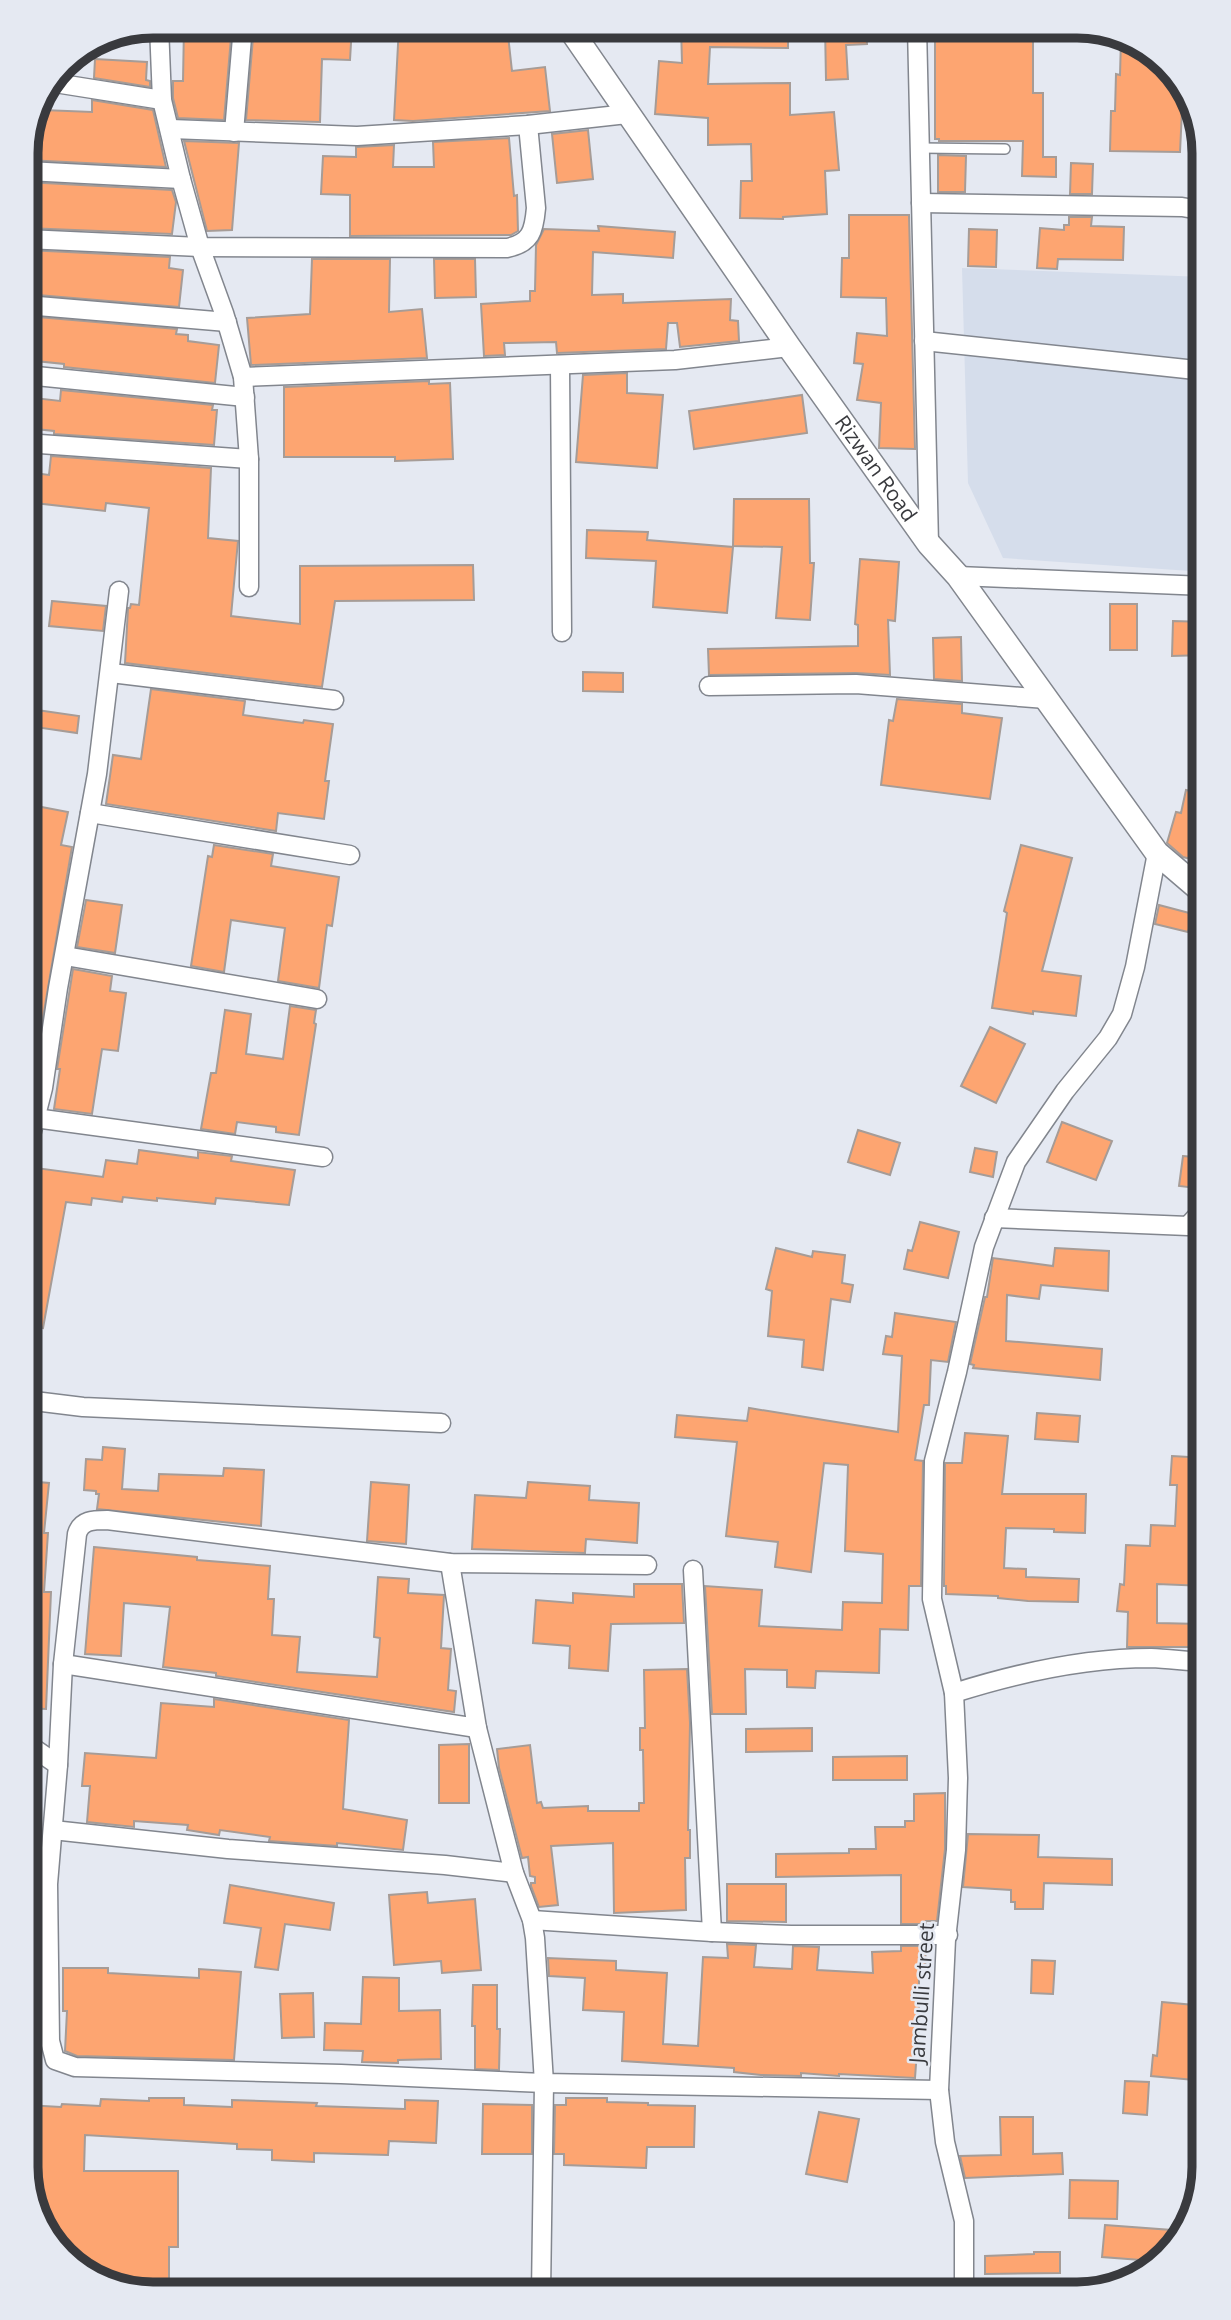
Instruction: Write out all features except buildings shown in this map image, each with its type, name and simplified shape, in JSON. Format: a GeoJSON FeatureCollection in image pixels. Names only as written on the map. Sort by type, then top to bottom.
{"type":"FeatureCollection","features":[{"type":"Feature","properties":{"kind":"street"},"geometry":{"type":"LineString","coordinates":[[159,38],[162,100],[181,179],[200,247],[243,377],[250,459],[249,587]]}},
{"type":"Feature","properties":{"kind":"street"},"geometry":{"type":"LineString","coordinates":[[234,132],[242,38]]}},
{"type":"Feature","properties":{"kind":"street","name":"Rizwan Road"},"geometry":{"type":"LineString","coordinates":[[576,38],[789,347],[929,544],[958,576],[1157,853],[1192,883]]}},
{"type":"Feature","properties":{"kind":"street"},"geometry":{"type":"LineString","coordinates":[[917,39],[929,544]]}},
{"type":"Feature","properties":{"kind":"street"},"geometry":{"type":"LineString","coordinates":[[62,84],[162,100]]}},
{"type":"Feature","properties":{"kind":"street"},"geometry":{"type":"LineString","coordinates":[[171,129],[357,136],[528,125],[627,114]]}},
{"type":"Feature","properties":{"kind":"street"},"geometry":{"type":"LineString","coordinates":[[39,240],[200,247],[507,248],[522,245],[533,229],[536,208],[528,125]]}},
{"type":"Feature","properties":{"kind":"street"},"geometry":{"type":"LineString","coordinates":[[39,172],[181,179]]}},
{"type":"Feature","properties":{"kind":"street"},"geometry":{"type":"LineString","coordinates":[[921,203],[1192,209]]}},
{"type":"Feature","properties":{"kind":"street"},"geometry":{"type":"LineString","coordinates":[[39,306],[227,322]]}},
{"type":"Feature","properties":{"kind":"street"},"geometry":{"type":"LineString","coordinates":[[924,341],[1192,370]]}},
{"type":"Feature","properties":{"kind":"street"},"geometry":{"type":"LineString","coordinates":[[243,377],[676,360],[789,347]]}},
{"type":"Feature","properties":{"kind":"street"},"geometry":{"type":"LineString","coordinates":[[560,366],[562,632]]}},
{"type":"Feature","properties":{"kind":"street"},"geometry":{"type":"LineString","coordinates":[[39,376],[245,397]]}},
{"type":"Feature","properties":{"kind":"street"},"geometry":{"type":"LineString","coordinates":[[39,444],[250,459]]}},
{"type":"Feature","properties":{"kind":"street"},"geometry":{"type":"LineString","coordinates":[[958,576],[1192,585]]}},
{"type":"Feature","properties":{"kind":"street"},"geometry":{"type":"LineString","coordinates":[[39,1105],[90,813],[111,673],[119,591]]}},
{"type":"Feature","properties":{"kind":"street"},"geometry":{"type":"LineString","coordinates":[[111,673],[334,700]]}},
{"type":"Feature","properties":{"kind":"street"},"geometry":{"type":"LineString","coordinates":[[709,686],[856,684],[1046,699]]}},
{"type":"Feature","properties":{"kind":"street"},"geometry":{"type":"LineString","coordinates":[[90,813],[350,855]]}},
{"type":"Feature","properties":{"kind":"street","name":"Jambulli street"},"geometry":{"type":"LineString","coordinates":[[964,2282],[964,2221],[944,2142],[939,2090],[946,1939],[956,1850],[957,1802],[954,1693],[932,1599],[934,1461],[957,1372],[984,1247],[1016,1162],[1065,1091],[1108,1038],[1122,1014],[1135,967],[1157,853]]}},
{"type":"Feature","properties":{"kind":"street"},"geometry":{"type":"LineString","coordinates":[[65,956],[317,999]]}},
{"type":"Feature","properties":{"kind":"street"},"geometry":{"type":"LineString","coordinates":[[39,1118],[323,1157]]}},
{"type":"Feature","properties":{"kind":"street"},"geometry":{"type":"LineString","coordinates":[[995,1218],[1188,1226],[1192,1222]]}},
{"type":"Feature","properties":{"kind":"street"},"geometry":{"type":"LineString","coordinates":[[38,1402],[83,1407],[441,1423]]}},
{"type":"Feature","properties":{"kind":"street"},"geometry":{"type":"LineString","coordinates":[[647,1565],[450,1563],[107,1520],[87,1521],[79,1526],[76,1534],[64,1664],[48,1884],[50,2041],[55,2060],[75,2067],[544,2083],[939,2090]]}},
{"type":"Feature","properties":{"kind":"street"},"geometry":{"type":"LineString","coordinates":[[450,1563],[477,1728],[514,1873],[532,1920],[544,2083],[541,2281]]}},
{"type":"Feature","properties":{"kind":"street"},"geometry":{"type":"LineString","coordinates":[[693,1570],[712,1932]]}},
{"type":"Feature","properties":{"kind":"street"},"geometry":{"type":"LineString","coordinates":[[954,1693],[1001,1678],[1079,1663],[1150,1658],[1192,1661]]}},
{"type":"Feature","properties":{"kind":"street"},"geometry":{"type":"LineString","coordinates":[[64,1664],[477,1728]]}},
{"type":"Feature","properties":{"kind":"street"},"geometry":{"type":"LineString","coordinates":[[38,1751],[58,1765]]}},
{"type":"Feature","properties":{"kind":"street"},"geometry":{"type":"LineString","coordinates":[[53,1830],[228,1849],[445,1865],[514,1873]]}},
{"type":"Feature","properties":{"kind":"street"},"geometry":{"type":"LineString","coordinates":[[532,1920],[791,1935],[948,1934]]}},
{"type":"Feature","properties":{"kind":"lane"},"geometry":{"type":"LineString","coordinates":[[920,148],[1005,149]]}},
{"type":"Feature","properties":{"kind":"shaded area"},"geometry":{"type":"Polygon","coordinates":[[[962,268],[1192,277],[1192,571],[1003,558],[968,483],[962,268]]]}}]}
